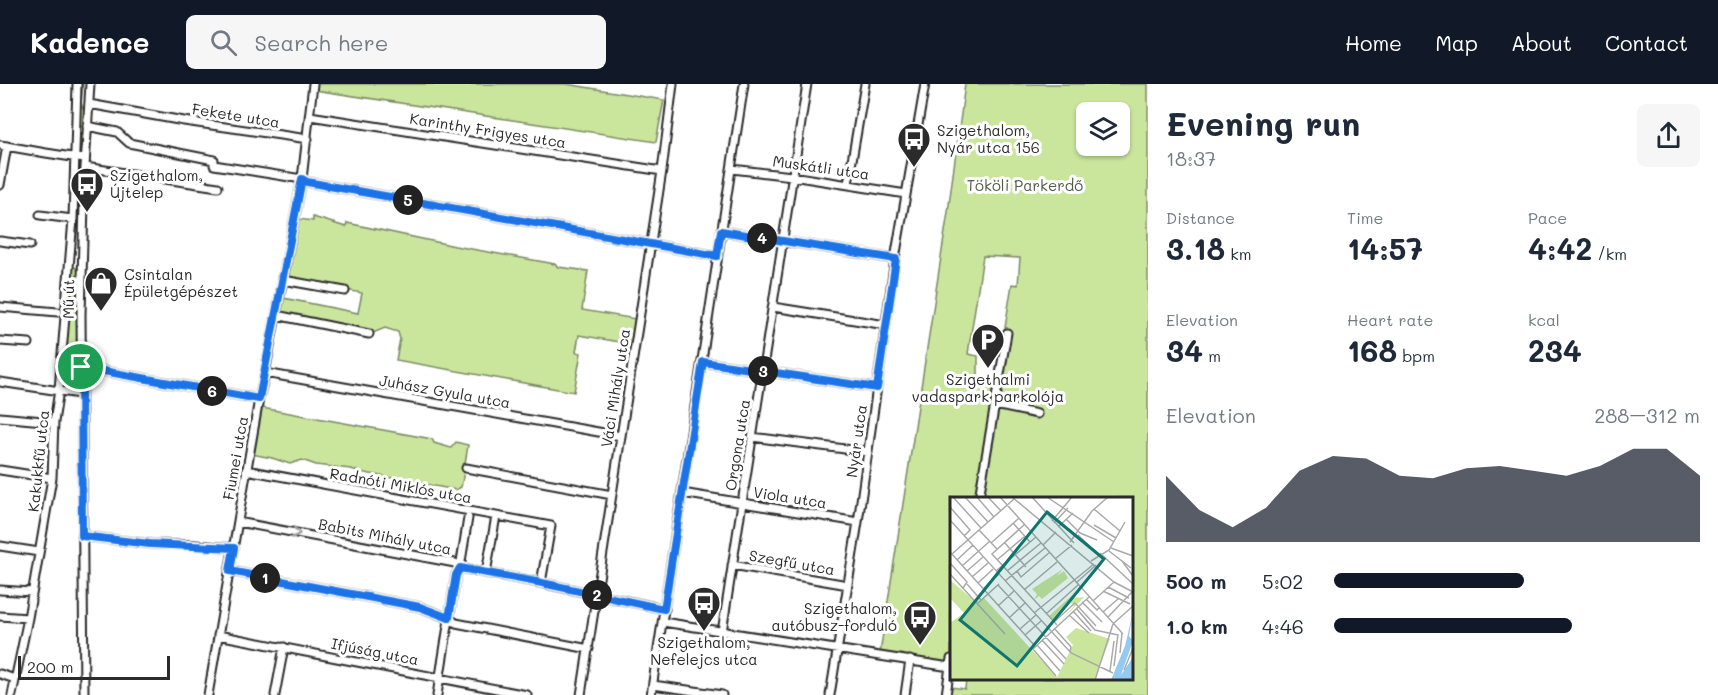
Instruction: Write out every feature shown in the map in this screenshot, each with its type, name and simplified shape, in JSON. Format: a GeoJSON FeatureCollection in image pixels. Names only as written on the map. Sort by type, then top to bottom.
{"type":"FeatureCollection","features":[{"type":"Feature","properties":{"kind":"street","name":"Kakukkfű utca"},"geometry":{"type":"LineString","coordinates":[[12,695],[52,478],[54,422],[59,390],[73,219],[77,84]]}},
{"type":"Feature","properties":{"kind":"street","name":"Mű út"},"geometry":{"type":"LineString","coordinates":[[84,695],[80,394],[85,159],[90,84]]}},
{"type":"Feature","properties":{"kind":"street","name":"Fiumei utca"},"geometry":{"type":"LineString","coordinates":[[208,695],[246,470],[302,179],[312,84]]}},
{"type":"Feature","properties":{"kind":"street","name":"Váci Mihály utca"},"geometry":{"type":"LineString","coordinates":[[581,695],[651,245],[673,84]]}},
{"type":"Feature","properties":{"kind":"street"},"geometry":{"type":"LineString","coordinates":[[651,695],[744,84]]}},
{"type":"Feature","properties":{"kind":"street","name":"Orgona utca"},"geometry":{"type":"LineString","coordinates":[[722,632],[807,84]]}},
{"type":"Feature","properties":{"kind":"street"},"geometry":{"type":"LineString","coordinates":[[848,184],[865,84]]}},
{"type":"Feature","properties":{"kind":"street","name":"Nyár utca"},"geometry":{"type":"LineString","coordinates":[[831,695],[906,194],[925,84]]}},
{"type":"Feature","properties":{"kind":"street","name":"Fekete utca"},"geometry":{"type":"LineString","coordinates":[[76,109],[89,107],[308,139]]}},
{"type":"Feature","properties":{"kind":"street","name":"Karinthy Frigyes utca"},"geometry":{"type":"LineString","coordinates":[[310,116],[662,171]]}},
{"type":"Feature","properties":{"kind":"street"},"geometry":{"type":"LineString","coordinates":[[87,126],[117,132],[129,143],[214,159],[214,165],[302,179],[307,182],[717,256]]}},
{"type":"Feature","properties":{"kind":"street"},"geometry":{"type":"LineString","coordinates":[[0,185],[3,145],[85,159]]}},
{"type":"Feature","properties":{"kind":"street"},"geometry":{"type":"LineString","coordinates":[[85,167],[218,188]]}},
{"type":"Feature","properties":{"kind":"street","name":"Muskátli utca"},"geometry":{"type":"LineString","coordinates":[[732,169],[906,194]]}},
{"type":"Feature","properties":{"kind":"street"},"geometry":{"type":"LineString","coordinates":[[40,215],[73,219]]}},
{"type":"Feature","properties":{"kind":"street"},"geometry":{"type":"LineString","coordinates":[[721,231],[896,259]]}},
{"type":"Feature","properties":{"kind":"street"},"geometry":{"type":"LineString","coordinates":[[0,241],[30,245]]}},
{"type":"Feature","properties":{"kind":"street"},"geometry":{"type":"LineString","coordinates":[[283,280],[345,291]]}},
{"type":"Feature","properties":{"kind":"street"},"geometry":{"type":"LineString","coordinates":[[0,307],[58,312]]}},
{"type":"Feature","properties":{"kind":"street"},"geometry":{"type":"LineString","coordinates":[[773,307],[886,324]]}},
{"type":"Feature","properties":{"kind":"street"},"geometry":{"type":"LineString","coordinates":[[276,315],[369,333]]}},
{"type":"Feature","properties":{"kind":"street"},"geometry":{"type":"LineString","coordinates":[[979,497],[1007,333]]}},
{"type":"Feature","properties":{"kind":"street"},"geometry":{"type":"LineString","coordinates":[[0,341],[29,343]]}},
{"type":"Feature","properties":{"kind":"street"},"geometry":{"type":"LineString","coordinates":[[703,362],[877,388]]}},
{"type":"Feature","properties":{"kind":"street"},"geometry":{"type":"LineString","coordinates":[[81,367],[259,399]]}},
{"type":"Feature","properties":{"kind":"street","name":"Juhász Gyula utca"},"geometry":{"type":"LineString","coordinates":[[265,373],[621,436]]}},
{"type":"Feature","properties":{"kind":"street"},"geometry":{"type":"LineString","coordinates":[[0,382],[80,394]]}},
{"type":"Feature","properties":{"kind":"street"},"geometry":{"type":"LineString","coordinates":[[995,405],[1037,414]]}},
{"type":"Feature","properties":{"kind":"street"},"geometry":{"type":"LineString","coordinates":[[0,417],[54,422]]}},
{"type":"Feature","properties":{"kind":"street"},"geometry":{"type":"LineString","coordinates":[[752,437],[868,452]]}},
{"type":"Feature","properties":{"kind":"street"},"geometry":{"type":"LineString","coordinates":[[466,468],[612,495]]}},
{"type":"Feature","properties":{"kind":"street"},"geometry":{"type":"LineString","coordinates":[[0,470],[52,478]]}},
{"type":"Feature","properties":{"kind":"street","name":"Radnóti Miklós utca"},"geometry":{"type":"LineString","coordinates":[[246,470],[551,526],[542,583]]}},
{"type":"Feature","properties":{"kind":"street","name":"Viola utca"},"geometry":{"type":"LineString","coordinates":[[682,493],[858,522]]}},
{"type":"Feature","properties":{"kind":"street"},"geometry":{"type":"LineString","coordinates":[[486,573],[496,516]]}},
{"type":"Feature","properties":{"kind":"street"},"geometry":{"type":"LineString","coordinates":[[437,695],[456,575],[460,568],[468,518]]}},
{"type":"Feature","properties":{"kind":"street","name":"Babits Mihály utca"},"geometry":{"type":"LineString","coordinates":[[238,522],[455,562],[460,568],[664,609]]}},
{"type":"Feature","properties":{"kind":"street"},"geometry":{"type":"LineString","coordinates":[[82,536],[150,544],[234,548]]}},
{"type":"Feature","properties":{"kind":"street"},"geometry":{"type":"LineString","coordinates":[[0,546],[39,552]]}},
{"type":"Feature","properties":{"kind":"street","name":"Szegfű utca"},"geometry":{"type":"LineString","coordinates":[[732,565],[848,585]]}},
{"type":"Feature","properties":{"kind":"street"},"geometry":{"type":"LineString","coordinates":[[230,571],[420,607],[456,622],[589,649]]}},
{"type":"Feature","properties":{"kind":"street"},"geometry":{"type":"LineString","coordinates":[[0,590],[32,592]]}},
{"type":"Feature","properties":{"kind":"street"},"geometry":{"type":"LineString","coordinates":[[0,616],[28,618]]}},
{"type":"Feature","properties":{"kind":"street"},"geometry":{"type":"LineString","coordinates":[[663,622],[910,660],[950,663]]}},
{"type":"Feature","properties":{"kind":"street","name":"Ifjúság utca"},"geometry":{"type":"LineString","coordinates":[[218,635],[527,695]]}},
{"type":"Feature","properties":{"kind":"street"},"geometry":{"type":"LineString","coordinates":[[275,695],[284,647]]}},
{"type":"Feature","properties":{"kind":"street"},"geometry":{"type":"LineString","coordinates":[[905,695],[910,660]]}},
{"type":"Feature","properties":{"kind":"street"},"geometry":{"type":"LineString","coordinates":[[946,695],[950,669]]}},
{"type":"Feature","properties":{"kind":"street"},"geometry":{"type":"LineString","coordinates":[[0,674],[15,679]]}},
{"type":"Feature","properties":{"kind":"street"},"geometry":{"type":"LineString","coordinates":[[653,686],[722,695]]}},
{"type":"Feature","properties":{"kind":"green space"},"geometry":{"type":"Polygon","coordinates":[[[77,84],[83,84],[81,103],[83,109],[88,112],[85,159],[74,158],[77,84]]]}},
{"type":"Feature","properties":{"kind":"green space"},"geometry":{"type":"Polygon","coordinates":[[[316,84],[566,84],[664,100],[656,142],[315,90],[316,84]]]}},
{"type":"Feature","properties":{"kind":"green space","name":"Tököli Parkerdő"},"geometry":{"type":"Polygon","coordinates":[[[965,84],[1148,84],[1148,695],[950,695],[951,687],[965,689],[966,680],[1133,680],[1133,497],[950,497],[950,664],[880,653],[948,212],[965,84]],[[983,256],[968,354],[978,356],[978,381],[996,384],[1012,284],[1018,285],[1020,258],[983,256]]]}},
{"type":"Feature","properties":{"kind":"green space"},"geometry":{"type":"Polygon","coordinates":[[[313,217],[346,227],[347,223],[555,264],[558,267],[588,271],[582,310],[636,319],[631,344],[579,335],[576,352],[581,353],[574,392],[396,360],[400,339],[398,332],[385,328],[373,333],[280,315],[283,298],[358,313],[362,293],[288,279],[299,219],[313,221],[313,217]]]}},
{"type":"Feature","properties":{"kind":"green space"},"geometry":{"type":"Polygon","coordinates":[[[72,267],[77,268],[78,273],[77,385],[74,388],[67,388],[64,386],[63,365],[72,267]]]}},
{"type":"Feature","properties":{"kind":"green space"},"geometry":{"type":"Polygon","coordinates":[[[262,408],[432,439],[434,443],[451,448],[456,442],[468,445],[461,487],[456,490],[351,469],[316,465],[302,460],[290,464],[251,454],[262,408]]]}},
{"type":"Feature","properties":{"kind":"place","name":"Szigethalom, Nyár utca 156"},"geometry":{"type":"Point","coordinates":[914,168]}},
{"type":"Feature","properties":{"kind":"place","name":"Szigethalom, Újtelep"},"geometry":{"type":"Point","coordinates":[87,213]}},
{"type":"Feature","properties":{"kind":"place","name":"Csintalan Épületgépészet"},"geometry":{"type":"Point","coordinates":[101,312]}},
{"type":"Feature","properties":{"kind":"place","name":"Szigethalmi vadaspark parkolója"},"geometry":{"type":"Point","coordinates":[988,369]}},
{"type":"Feature","properties":{"kind":"place","name":"Szigethalom, Nefelejcs utca"},"geometry":{"type":"Point","coordinates":[704,632]}},
{"type":"Feature","properties":{"kind":"place","name":"Szigethalom, autóbusz-forduló"},"geometry":{"type":"Point","coordinates":[920,646]}},
{"type":"Feature","properties":{"kind":"route"},"geometry":{"type":"LineString","coordinates":[[302,179],[307,182],[717,256],[721,231],[896,259],[877,388],[703,362],[664,609],[460,568],[456,575],[449,618],[420,607],[230,571],[234,548],[150,544],[82,536],[81,367],[259,399],[302,179]]}}]}
